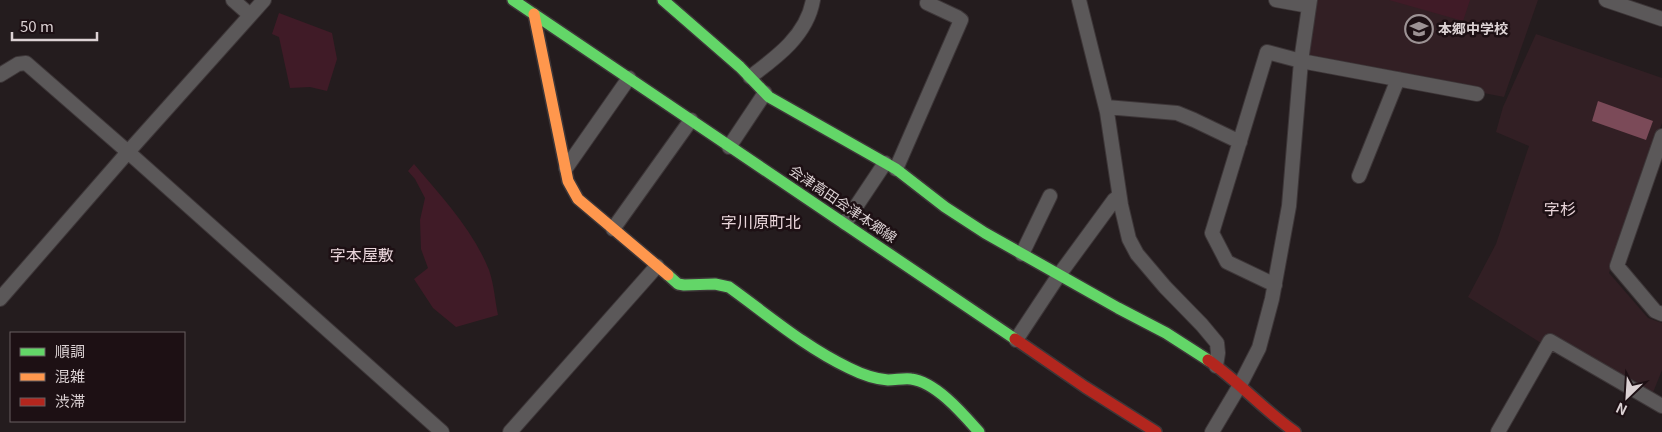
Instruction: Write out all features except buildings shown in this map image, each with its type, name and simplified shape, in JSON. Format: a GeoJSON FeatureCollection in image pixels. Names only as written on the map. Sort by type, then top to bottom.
{"type":"FeatureCollection","features":[{"type":"Feature","properties":{"kind":"street"},"geometry":{"type":"LineString","coordinates":[[233,0],[250,15]]}},
{"type":"Feature","properties":{"kind":"street"},"geometry":{"type":"LineString","coordinates":[[0,298],[264,0]]}},
{"type":"Feature","properties":{"kind":"street","name":"会津高田会津本郷線"},"geometry":{"type":"LineString","coordinates":[[513,0],[729,147],[845,223],[1085,388],[1156,432]]}},
{"type":"Feature","properties":{"kind":"street"},"geometry":{"type":"LineString","coordinates":[[663,0],[750,77],[765,93],[791,110],[891,166],[945,207],[985,233],[1168,334],[1216,366],[1278,420],[1295,432]]}},
{"type":"Feature","properties":{"kind":"street"},"geometry":{"type":"LineString","coordinates":[[750,77],[784,50],[795,38],[811,10],[813,0]]}},
{"type":"Feature","properties":{"kind":"street"},"geometry":{"type":"LineString","coordinates":[[1078,0],[1106,108],[1119,196],[1129,239],[1137,254],[1217,344],[1216,366]]}},
{"type":"Feature","properties":{"kind":"street"},"geometry":{"type":"LineString","coordinates":[[1212,432],[1240,385],[1258,348],[1275,285],[1289,206],[1301,61],[1310,3],[1276,0]]}},
{"type":"Feature","properties":{"kind":"street"},"geometry":{"type":"LineString","coordinates":[[1606,0],[1662,19]]}},
{"type":"Feature","properties":{"kind":"street"},"geometry":{"type":"LineString","coordinates":[[845,223],[891,166],[961,20],[927,3]]}},
{"type":"Feature","properties":{"kind":"street"},"geometry":{"type":"LineString","coordinates":[[534,14],[568,182],[578,199],[678,284],[686,286],[698,283],[719,283],[729,287],[818,352],[866,376],[886,380],[911,379],[921,382],[947,400],[980,432]]}},
{"type":"Feature","properties":{"kind":"street"},"geometry":{"type":"LineString","coordinates":[[1275,285],[1227,262],[1212,233],[1267,52],[1301,61],[1477,94]]}},
{"type":"Feature","properties":{"kind":"street"},"geometry":{"type":"LineString","coordinates":[[0,75],[18,64],[26,63],[442,432]]}},
{"type":"Feature","properties":{"kind":"street"},"geometry":{"type":"LineString","coordinates":[[566,168],[629,78]]}},
{"type":"Feature","properties":{"kind":"street"},"geometry":{"type":"LineString","coordinates":[[1359,176],[1398,79]]}},
{"type":"Feature","properties":{"kind":"street"},"geometry":{"type":"LineString","coordinates":[[729,147],[765,93]]}},
{"type":"Feature","properties":{"kind":"street"},"geometry":{"type":"LineString","coordinates":[[1106,108],[1177,113],[1240,142]]}},
{"type":"Feature","properties":{"kind":"street"},"geometry":{"type":"LineString","coordinates":[[614,229],[691,120]]}},
{"type":"Feature","properties":{"kind":"street"},"geometry":{"type":"LineString","coordinates":[[1662,136],[1617,266],[1655,311],[1662,314]]}},
{"type":"Feature","properties":{"kind":"street"},"geometry":{"type":"LineString","coordinates":[[1022,254],[1050,196]]}},
{"type":"Feature","properties":{"kind":"street"},"geometry":{"type":"LineString","coordinates":[[1016,340],[1059,275],[1114,200],[1119,196]]}},
{"type":"Feature","properties":{"kind":"street"},"geometry":{"type":"LineString","coordinates":[[510,432],[656,266]]}},
{"type":"Feature","properties":{"kind":"street"},"geometry":{"type":"LineString","coordinates":[[1498,432],[1550,341],[1661,401]]}},
{"type":"Feature","properties":{"kind":"shaded area","name":"本郷中学校"},"geometry":{"type":"Polygon","coordinates":[[[1315,0],[1538,0],[1504,97],[1304,58],[1315,0]]]}},
{"type":"Feature","properties":{"kind":"shaded area"},"geometry":{"type":"Polygon","coordinates":[[[1389,0],[1470,0],[1463,21],[1389,0]]]}},
{"type":"Feature","properties":{"kind":"shaded area"},"geometry":{"type":"Polygon","coordinates":[[[279,13],[332,33],[337,59],[327,91],[310,87],[290,88],[279,37],[272,34],[279,13]]]}},
{"type":"Feature","properties":{"kind":"shaded area"},"geometry":{"type":"Polygon","coordinates":[[[1536,34],[1662,78],[1662,123],[1609,273],[1648,318],[1662,323],[1662,370],[1652,395],[1597,365],[1547,334],[1541,343],[1468,297],[1496,244],[1529,146],[1496,132],[1503,107],[1536,34]]]}},
{"type":"Feature","properties":{"kind":"shaded area"},"geometry":{"type":"Polygon","coordinates":[[[1598,101],[1653,121],[1646,140],[1592,121],[1598,101]]]}},
{"type":"Feature","properties":{"kind":"shaded area"},"geometry":{"type":"Polygon","coordinates":[[[414,164],[456,214],[482,255],[491,275],[498,315],[456,327],[433,308],[414,279],[428,268],[421,249],[420,220],[425,198],[415,179],[408,171],[414,164]]]}},
{"type":"Feature","properties":{"kind":"traffic: fast"},"geometry":{"type":"LineString","coordinates":[[513,0],[1015,339]]}},
{"type":"Feature","properties":{"kind":"traffic: fast"},"geometry":{"type":"LineString","coordinates":[[663,0],[740,67],[769,97],[896,169],[945,207],[985,233],[1166,333],[1208,360]]}},
{"type":"Feature","properties":{"kind":"traffic: fast"},"geometry":{"type":"LineString","coordinates":[[668,275],[678,284],[715,284],[729,287],[802,341],[833,360],[858,372],[888,380],[911,379],[930,386],[948,400],[979,432]]}},
{"type":"Feature","properties":{"kind":"traffic: slow"},"geometry":{"type":"LineString","coordinates":[[534,14],[568,181],[578,199],[668,275]]}},
{"type":"Feature","properties":{"kind":"traffic: jam"},"geometry":{"type":"LineString","coordinates":[[1015,339],[1085,387],[1156,432]]}},
{"type":"Feature","properties":{"kind":"traffic: jam"},"geometry":{"type":"LineString","coordinates":[[1208,360],[1295,432]]}},
{"type":"Feature","properties":{"kind":"place","name":"本郷中学校"},"geometry":{"type":"Point","coordinates":[1419,29]}},
{"type":"Feature","properties":{"kind":"district","name":"字杉"},"geometry":{"type":"Point","coordinates":[1560,209]}},
{"type":"Feature","properties":{"kind":"district","name":"字川原町北"},"geometry":{"type":"Point","coordinates":[761,222]}},
{"type":"Feature","properties":{"kind":"district","name":"字本屋敷"},"geometry":{"type":"Point","coordinates":[362,255]}}]}
